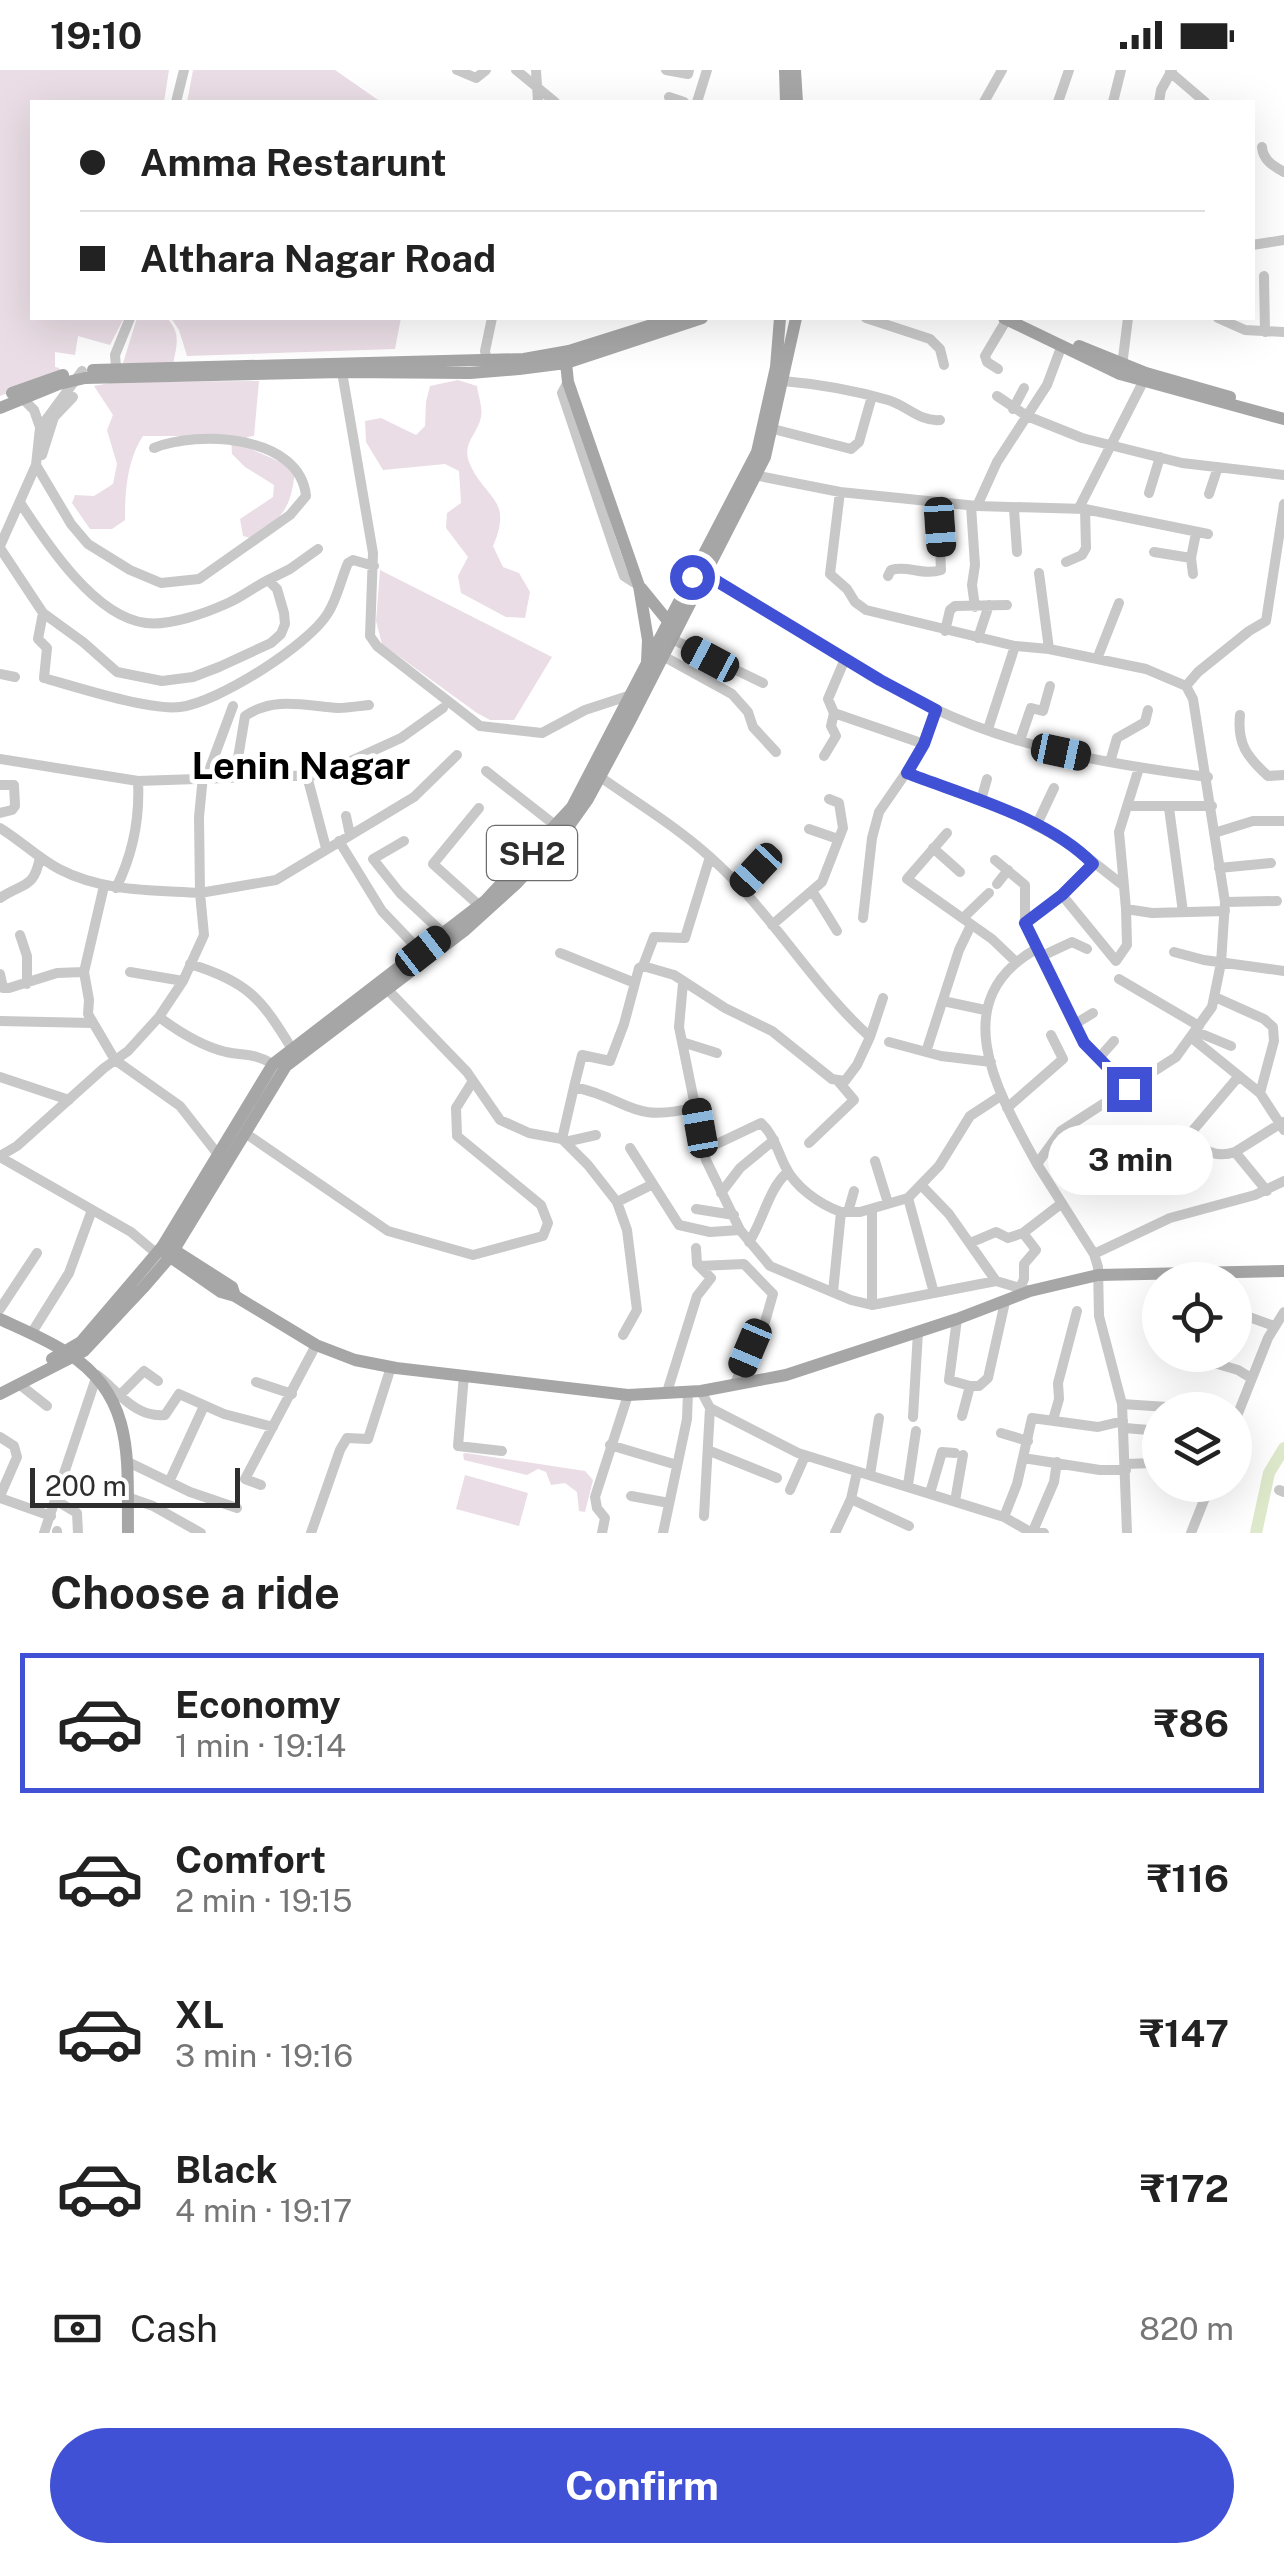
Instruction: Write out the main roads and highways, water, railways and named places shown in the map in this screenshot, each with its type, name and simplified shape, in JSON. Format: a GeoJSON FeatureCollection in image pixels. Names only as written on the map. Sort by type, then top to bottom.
{"type":"FeatureCollection","features":[{"type":"Feature","properties":{"kind":"main road"},"geometry":{"type":"LineString","coordinates":[[785,70],[786,100]]}},
{"type":"Feature","properties":{"kind":"main road"},"geometry":{"type":"LineString","coordinates":[[795,70],[796,100]]}},
{"type":"Feature","properties":{"kind":"main road"},"geometry":{"type":"LineString","coordinates":[[0,398],[39,382],[82,376],[470,373],[549,365],[668,320]]}},
{"type":"Feature","properties":{"kind":"main road"},"geometry":{"type":"LineString","coordinates":[[0,408],[116,367],[564,358],[695,320]]}},
{"type":"Feature","properties":{"kind":"main road"},"geometry":{"type":"LineString","coordinates":[[0,1384],[70,1355],[97,1339],[165,1252],[286,1066],[388,990],[482,909],[560,829],[663,656],[700,571],[773,429],[780,374],[780,320]]}},
{"type":"Feature","properties":{"kind":"main road"},"geometry":{"type":"LineString","coordinates":[[751,474],[795,320]]}},
{"type":"Feature","properties":{"kind":"main road"},"geometry":{"type":"LineString","coordinates":[[1009,320],[1121,369],[1284,418]]}},
{"type":"Feature","properties":{"kind":"main road"},"geometry":{"type":"LineString","coordinates":[[1027,320],[1143,382],[1284,411]]}},
{"type":"Feature","properties":{"kind":"main road"},"geometry":{"type":"LineString","coordinates":[[564,358],[568,382],[639,586],[648,640],[646,668]]}},
{"type":"Feature","properties":{"kind":"main road"},"geometry":{"type":"LineString","coordinates":[[549,365],[568,382]]}},
{"type":"Feature","properties":{"kind":"main road"},"geometry":{"type":"LineString","coordinates":[[639,586],[673,631]]}},
{"type":"Feature","properties":{"kind":"main road"},"geometry":{"type":"LineString","coordinates":[[596,774],[631,695],[673,631]]}},
{"type":"Feature","properties":{"kind":"main road","name":"SH2"},"geometry":{"type":"LineString","coordinates":[[222,1160],[274,1064],[482,909]]}},
{"type":"Feature","properties":{"kind":"main road"},"geometry":{"type":"LineString","coordinates":[[165,1252],[232,1287],[236,1296],[316,1345],[355,1360],[628,1395],[694,1391],[786,1375],[1006,1302],[1025,1289],[1098,1275],[1142,1275]]}},
{"type":"Feature","properties":{"kind":"main road"},"geometry":{"type":"LineString","coordinates":[[0,1394],[54,1368],[70,1355],[165,1252]]}},
{"type":"Feature","properties":{"kind":"main road"},"geometry":{"type":"LineString","coordinates":[[1252,1274],[1284,1271]]}},
{"type":"Feature","properties":{"kind":"main road"},"geometry":{"type":"LineString","coordinates":[[0,1319],[70,1355],[97,1375]]}},
{"type":"Feature","properties":{"kind":"main road"},"geometry":{"type":"LineString","coordinates":[[97,1339],[92,1357],[97,1375],[120,1414],[128,1533]]}},
{"type":"Feature","properties":{"kind":"main road"},"geometry":{"type":"LineString","coordinates":[[54,1368],[74,1368],[97,1375]]}},
{"type":"Feature","properties":{"kind":"waterway"},"geometry":{"type":"LineString","coordinates":[[1256,1533],[1269,1473],[1284,1448]]}},
{"type":"Feature","properties":{"kind":"district","name":"Lenin Nagar"},"geometry":{"type":"Point","coordinates":[301,765]}}]}
